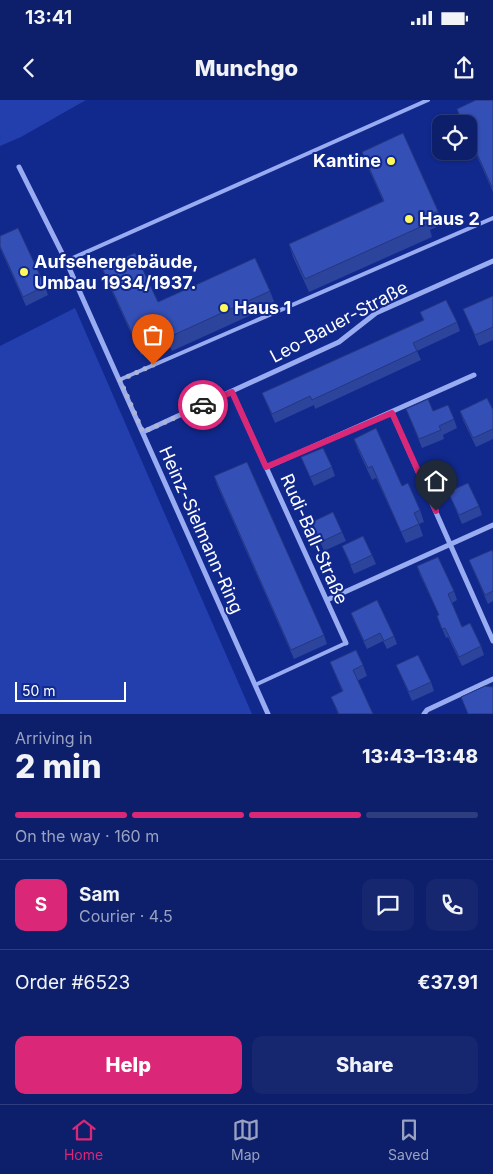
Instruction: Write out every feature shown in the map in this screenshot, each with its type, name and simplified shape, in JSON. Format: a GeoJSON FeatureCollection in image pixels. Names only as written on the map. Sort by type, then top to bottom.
{"type":"FeatureCollection","features":[{"type":"Feature","properties":{"kind":"street","name":"Heinz-Sielmann-Ring"},"geometry":{"type":"LineString","coordinates":[[19,167],[66,261],[268,714]]}},
{"type":"Feature","properties":{"kind":"street","name":"Leo-Bauer-Straße"},"geometry":{"type":"LineString","coordinates":[[143,432],[339,342],[376,313],[493,261]]}},
{"type":"Feature","properties":{"kind":"street"},"geometry":{"type":"LineString","coordinates":[[266,467],[392,413],[474,375]]}},
{"type":"Feature","properties":{"kind":"street","name":"Rudi-Ball-Straße"},"geometry":{"type":"LineString","coordinates":[[232,392],[346,643]]}},
{"type":"Feature","properties":{"kind":"street"},"geometry":{"type":"LineString","coordinates":[[392,413],[493,641]]}},
{"type":"Feature","properties":{"kind":"street"},"geometry":{"type":"LineString","coordinates":[[327,600],[493,525]]}},
{"type":"Feature","properties":{"kind":"street"},"geometry":{"type":"LineString","coordinates":[[424,714],[427,710],[493,679]]}},
{"type":"Feature","properties":{"kind":"lane"},"geometry":{"type":"LineString","coordinates":[[66,261],[428,100]]}},
{"type":"Feature","properties":{"kind":"lane"},"geometry":{"type":"LineString","coordinates":[[120,380],[493,218]]}},
{"type":"Feature","properties":{"kind":"lane"},"geometry":{"type":"LineString","coordinates":[[255,685],[346,643]]}},
{"type":"Feature","properties":{"kind":"shaded area"},"geometry":{"type":"Polygon","coordinates":[[[0,100],[86,100],[21,137],[0,146],[0,100]]]}},
{"type":"Feature","properties":{"kind":"shaded area"},"geometry":{"type":"Polygon","coordinates":[[[75,308],[252,714],[0,714],[0,346],[75,308]]]}},
{"type":"Feature","properties":{"kind":"building"},"geometry":{"type":"Polygon","coordinates":[[[476,100],[493,100],[493,187],[477,154],[477,115],[459,115],[457,109],[476,100]]]}},
{"type":"Feature","properties":{"kind":"building","name":"Haus 2"},"geometry":{"type":"Polygon","coordinates":[[[403,133],[438,211],[424,217],[427,224],[305,279],[289,244],[384,201],[362,152],[403,133]]]}},
{"type":"Feature","properties":{"kind":"building","name":"Aufsehergebäude, Umbau 1934/1937."},"geometry":{"type":"Polygon","coordinates":[[[18,228],[45,286],[23,297],[0,246],[0,236],[18,228]]]}},
{"type":"Feature","properties":{"kind":"building","name":"Haus 1"},"geometry":{"type":"Polygon","coordinates":[[[135,253],[158,302],[255,258],[270,291],[167,338],[163,330],[136,342],[102,268],[135,253]]]}},
{"type":"Feature","properties":{"kind":"building"},"geometry":{"type":"Polygon","coordinates":[[[493,296],[493,327],[475,335],[463,309],[493,296]]]}},
{"type":"Feature","properties":{"kind":"building"},"geometry":{"type":"Polygon","coordinates":[[[446,300],[457,322],[413,343],[417,351],[312,400],[310,396],[272,414],[262,393],[424,320],[420,312],[446,300]]]}},
{"type":"Feature","properties":{"kind":"building"},"geometry":{"type":"Polygon","coordinates":[[[487,398],[493,410],[493,429],[473,438],[460,411],[487,398]]]}},
{"type":"Feature","properties":{"kind":"building"},"geometry":{"type":"Polygon","coordinates":[[[428,399],[433,411],[448,405],[454,419],[439,426],[441,430],[419,439],[406,409],[428,399]]]}},
{"type":"Feature","properties":{"kind":"building"},"geometry":{"type":"Polygon","coordinates":[[[376,428],[402,486],[408,483],[420,510],[414,513],[419,524],[401,532],[372,466],[368,468],[354,439],[376,428]]]}},
{"type":"Feature","properties":{"kind":"building"},"geometry":{"type":"Polygon","coordinates":[[[323,448],[332,467],[310,477],[301,457],[323,448]]]}},
{"type":"Feature","properties":{"kind":"building"},"geometry":{"type":"Polygon","coordinates":[[[247,462],[324,635],[291,650],[214,476],[247,462]]]}},
{"type":"Feature","properties":{"kind":"building"},"geometry":{"type":"Polygon","coordinates":[[[468,483],[479,506],[459,515],[448,492],[468,483]]]}},
{"type":"Feature","properties":{"kind":"building"},"geometry":{"type":"Polygon","coordinates":[[[333,512],[342,532],[321,542],[312,522],[333,512]]]}},
{"type":"Feature","properties":{"kind":"building"},"geometry":{"type":"Polygon","coordinates":[[[363,536],[372,555],[351,565],[342,546],[363,536]]]}},
{"type":"Feature","properties":{"kind":"building"},"geometry":{"type":"Polygon","coordinates":[[[492,550],[493,591],[485,595],[469,560],[492,550]]]}},
{"type":"Feature","properties":{"kind":"building"},"geometry":{"type":"Polygon","coordinates":[[[438,557],[454,591],[448,594],[462,627],[470,623],[481,646],[459,657],[445,628],[442,629],[437,616],[439,615],[417,566],[438,557]]]}},
{"type":"Feature","properties":{"kind":"building"},"geometry":{"type":"Polygon","coordinates":[[[377,600],[394,636],[384,641],[380,633],[364,641],[351,613],[377,600]]]}},
{"type":"Feature","properties":{"kind":"building"},"geometry":{"type":"Polygon","coordinates":[[[356,650],[363,665],[353,670],[373,714],[339,714],[331,697],[343,691],[330,662],[356,650]]]}},
{"type":"Feature","properties":{"kind":"building"},"geometry":{"type":"Polygon","coordinates":[[[418,655],[431,682],[409,692],[396,665],[418,655]]]}},
{"type":"Feature","properties":{"kind":"building"},"geometry":{"type":"Polygon","coordinates":[[[485,686],[493,687],[493,714],[468,714],[461,697],[485,686]]]}},
{"type":"Feature","properties":{"kind":"way so far"},"geometry":{"type":"LineString","coordinates":[[153,365],[120,380],[143,432],[203,405]]}},
{"type":"Feature","properties":{"kind":"place","name":"Kantine"},"geometry":{"type":"Point","coordinates":[391,161]}},
{"type":"Feature","properties":{"kind":"place","name":"Haus 2"},"geometry":{"type":"Point","coordinates":[409,219]}},
{"type":"Feature","properties":{"kind":"place","name":"Aufsehergebäude, Umbau 1934/1937."},"geometry":{"type":"Point","coordinates":[24,272]}},
{"type":"Feature","properties":{"kind":"place","name":"Haus 1"},"geometry":{"type":"Point","coordinates":[224,308]}},
{"type":"Feature","properties":{"kind":"route"},"geometry":{"type":"LineString","coordinates":[[203,405],[232,392],[266,467],[392,413],[436,511]]}}]}
